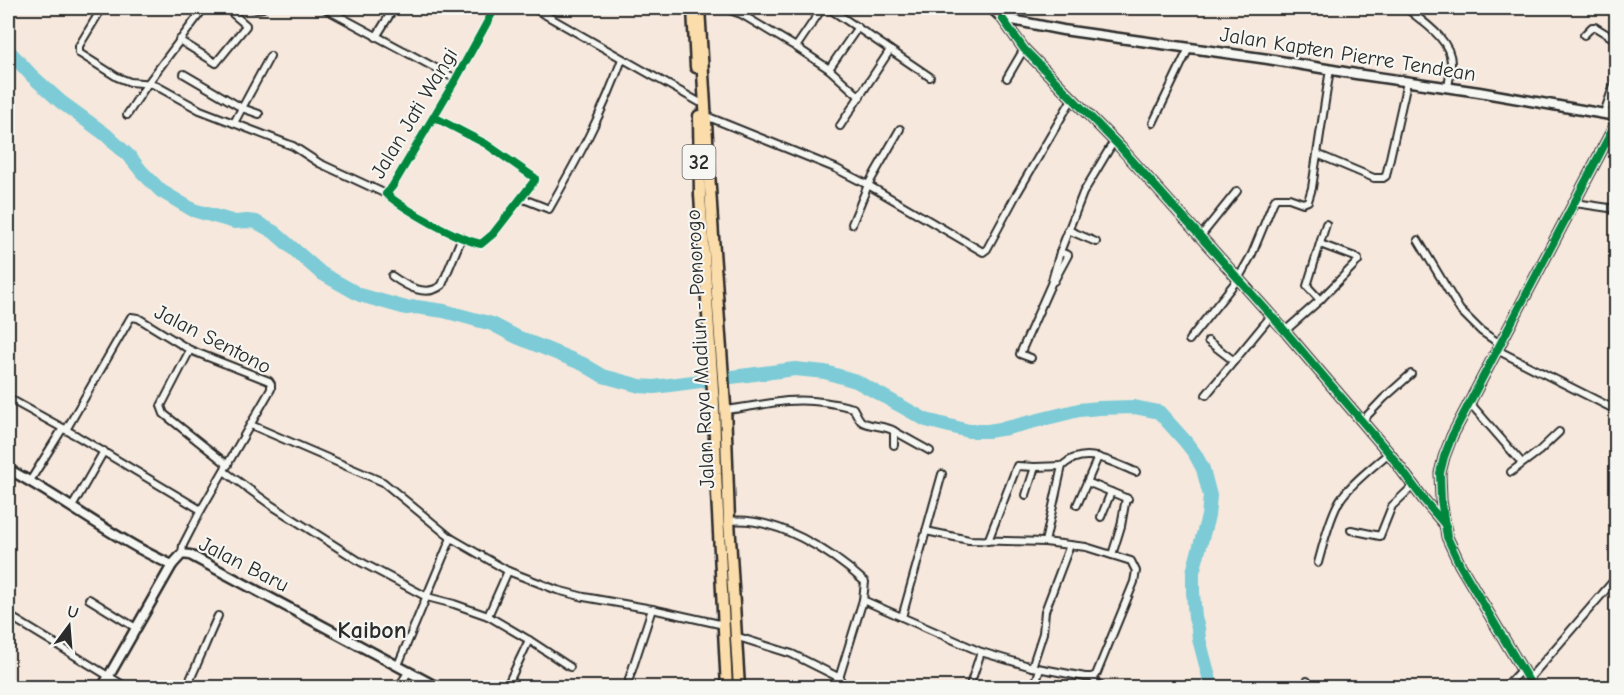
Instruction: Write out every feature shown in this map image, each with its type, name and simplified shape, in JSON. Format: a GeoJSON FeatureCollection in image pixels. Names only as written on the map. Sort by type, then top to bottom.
{"type":"FeatureCollection","features":[{"type":"Feature","properties":{"kind":"highway","name":"Jalan Raya Madiun - Ponorogo"},"geometry":{"type":"LineString","coordinates":[[693,8],[699,102],[700,195],[708,237]]}},
{"type":"Feature","properties":{"kind":"highway","name":"Jalan Raya Madiun - Ponorogo"},"geometry":{"type":"LineString","coordinates":[[699,8],[706,116],[708,237],[713,315],[727,408],[729,521],[739,687]]}},
{"type":"Feature","properties":{"kind":"highway","name":"Jalan Raya Madiun - Ponorogo"},"geometry":{"type":"LineString","coordinates":[[727,408],[716,474],[727,687]]}},
{"type":"Feature","properties":{"kind":"highway"},"geometry":{"type":"LineString","coordinates":[[716,474],[728,472]]}},
{"type":"Feature","properties":{"kind":"street"},"geometry":{"type":"LineString","coordinates":[[102,8],[79,46],[79,53],[117,77],[130,82],[148,82],[200,110],[293,146],[319,163],[386,194]]}},
{"type":"Feature","properties":{"kind":"street"},"geometry":{"type":"LineString","coordinates":[[127,115],[148,82],[204,8]]}},
{"type":"Feature","properties":{"kind":"street"},"geometry":{"type":"LineString","coordinates":[[179,40],[216,63],[246,26],[226,8]]}},
{"type":"Feature","properties":{"kind":"street"},"geometry":{"type":"LineString","coordinates":[[253,8],[263,8]]}},
{"type":"Feature","properties":{"kind":"street"},"geometry":{"type":"LineString","coordinates":[[324,8],[456,79]]}},
{"type":"Feature","properties":{"kind":"street"},"geometry":{"type":"LineString","coordinates":[[376,37],[394,8]]}},
{"type":"Feature","properties":{"kind":"street","name":"Jalan Jati Wangi"},"geometry":{"type":"LineString","coordinates":[[434,117],[486,144],[534,177],[535,180],[484,243],[478,244],[414,213],[386,194],[434,117],[495,8]]}},
{"type":"Feature","properties":{"kind":"street"},"geometry":{"type":"LineString","coordinates":[[532,8],[699,102]]}},
{"type":"Feature","properties":{"kind":"street"},"geometry":{"type":"LineString","coordinates":[[723,8],[741,14],[796,47],[829,69],[860,97]]}},
{"type":"Feature","properties":{"kind":"street"},"geometry":{"type":"LineString","coordinates":[[991,8],[1002,18],[1024,49],[1114,141],[1285,331],[1389,453],[1446,526]]}},
{"type":"Feature","properties":{"kind":"street"},"geometry":{"type":"LineString","coordinates":[[1406,8],[1440,37],[1446,48],[1451,63],[1448,88]]}},
{"type":"Feature","properties":{"kind":"street"},"geometry":{"type":"LineString","coordinates":[[796,47],[821,10],[836,11],[930,77]]}},
{"type":"Feature","properties":{"kind":"street","name":"Jalan Kapten Pierre Tendean"},"geometry":{"type":"LineString","coordinates":[[1002,18],[1062,30],[1330,69],[1617,116]]}},
{"type":"Feature","properties":{"kind":"street"},"geometry":{"type":"LineString","coordinates":[[829,69],[858,27]]}},
{"type":"Feature","properties":{"kind":"street"},"geometry":{"type":"LineString","coordinates":[[1584,35],[1595,27],[1617,40]]}},
{"type":"Feature","properties":{"kind":"street"},"geometry":{"type":"LineString","coordinates":[[1153,123],[1189,48]]}},
{"type":"Feature","properties":{"kind":"street"},"geometry":{"type":"LineString","coordinates":[[1007,78],[1024,49]]}},
{"type":"Feature","properties":{"kind":"street"},"geometry":{"type":"LineString","coordinates":[[840,126],[890,50]]}},
{"type":"Feature","properties":{"kind":"street"},"geometry":{"type":"LineString","coordinates":[[234,123],[270,57]]}},
{"type":"Feature","properties":{"kind":"street"},"geometry":{"type":"LineString","coordinates":[[521,198],[549,209],[579,158],[609,96],[622,59]]}},
{"type":"Feature","properties":{"kind":"street"},"geometry":{"type":"LineString","coordinates":[[1188,340],[1238,279],[1252,254],[1276,198],[1289,198],[1303,203],[1308,201],[1312,188],[1330,69]]}},
{"type":"Feature","properties":{"kind":"street"},"geometry":{"type":"LineString","coordinates":[[184,74],[242,108],[260,114]]}},
{"type":"Feature","properties":{"kind":"street"},"geometry":{"type":"LineString","coordinates":[[1604,113],[1617,78]]}},
{"type":"Feature","properties":{"kind":"street"},"geometry":{"type":"LineString","coordinates":[[1317,154],[1363,174],[1383,178],[1387,171],[1407,82]]}},
{"type":"Feature","properties":{"kind":"street"},"geometry":{"type":"LineString","coordinates":[[706,116],[835,168],[984,252],[1072,99]]}},
{"type":"Feature","properties":{"kind":"street"},"geometry":{"type":"LineString","coordinates":[[1617,123],[1469,402],[1452,436],[1440,473],[1441,500],[1447,537],[1460,565],[1530,684],[1617,578]]}},
{"type":"Feature","properties":{"kind":"street"},"geometry":{"type":"LineString","coordinates":[[852,224],[868,185],[900,129]]}},
{"type":"Feature","properties":{"kind":"street"},"geometry":{"type":"LineString","coordinates":[[1030,358],[1020,354],[1051,284],[1068,255],[1060,252],[1083,193],[1114,141]]}},
{"type":"Feature","properties":{"kind":"street"},"geometry":{"type":"LineString","coordinates":[[1200,237],[1237,191]]}},
{"type":"Feature","properties":{"kind":"street"},"geometry":{"type":"LineString","coordinates":[[1575,203],[1617,209]]}},
{"type":"Feature","properties":{"kind":"street"},"geometry":{"type":"LineString","coordinates":[[1320,300],[1307,286],[1326,224]]}},
{"type":"Feature","properties":{"kind":"street"},"geometry":{"type":"LineString","coordinates":[[1068,231],[1096,242]]}},
{"type":"Feature","properties":{"kind":"street"},"geometry":{"type":"LineString","coordinates":[[392,276],[417,290],[436,290],[442,285],[462,237]]}},
{"type":"Feature","properties":{"kind":"street"},"geometry":{"type":"LineString","coordinates":[[1418,240],[1460,310],[1498,347],[1617,410]]}},
{"type":"Feature","properties":{"kind":"street"},"geometry":{"type":"LineString","coordinates":[[1285,331],[1320,300],[1358,261],[1355,257],[1320,244]]}},
{"type":"Feature","properties":{"kind":"street"},"geometry":{"type":"LineString","coordinates":[[1206,395],[1271,316]]}},
{"type":"Feature","properties":{"kind":"street","name":"Jalan Sentono"},"geometry":{"type":"LineString","coordinates":[[65,429],[131,317],[138,318],[190,350],[269,381],[271,389],[201,510],[183,545],[182,554]]}},
{"type":"Feature","properties":{"kind":"street"},"geometry":{"type":"LineString","coordinates":[[1208,341],[1234,361]]}},
{"type":"Feature","properties":{"kind":"street"},"geometry":{"type":"LineString","coordinates":[[190,350],[161,406],[164,414],[226,468],[271,505],[359,561],[427,597],[488,616],[570,668]]}},
{"type":"Feature","properties":{"kind":"street"},"geometry":{"type":"LineString","coordinates":[[1361,422],[1412,374]]}},
{"type":"Feature","properties":{"kind":"street"},"geometry":{"type":"LineString","coordinates":[[8,398],[201,510]]}},
{"type":"Feature","properties":{"kind":"street"},"geometry":{"type":"LineString","coordinates":[[727,408],[786,401],[831,402],[853,408],[861,420],[868,424],[887,427],[930,451]]}},
{"type":"Feature","properties":{"kind":"street"},"geometry":{"type":"LineString","coordinates":[[1469,402],[1522,463]]}},
{"type":"Feature","properties":{"kind":"street"},"geometry":{"type":"LineString","coordinates":[[251,425],[383,482],[451,538],[508,571],[556,590],[652,609],[724,629],[736,636],[792,654],[840,678]]}},
{"type":"Feature","properties":{"kind":"street"},"geometry":{"type":"LineString","coordinates":[[30,482],[65,429]]}},
{"type":"Feature","properties":{"kind":"street"},"geometry":{"type":"LineString","coordinates":[[894,431],[894,445]]}},
{"type":"Feature","properties":{"kind":"street"},"geometry":{"type":"LineString","coordinates":[[1511,472],[1559,432]]}},
{"type":"Feature","properties":{"kind":"street"},"geometry":{"type":"LineString","coordinates":[[72,507],[104,452]]}},
{"type":"Feature","properties":{"kind":"street"},"geometry":{"type":"LineString","coordinates":[[1318,563],[1341,498],[1389,453]]}},
{"type":"Feature","properties":{"kind":"street"},"geometry":{"type":"LineString","coordinates":[[1045,542],[1062,466],[1070,459],[1082,456],[1098,457],[1136,472]]}},
{"type":"Feature","properties":{"kind":"street"},"geometry":{"type":"LineString","coordinates":[[1077,505],[1098,457]]}},
{"type":"Feature","properties":{"kind":"street"},"geometry":{"type":"LineString","coordinates":[[988,541],[1017,466],[1062,466]]}},
{"type":"Feature","properties":{"kind":"street"},"geometry":{"type":"LineString","coordinates":[[1026,495],[1035,467]]}},
{"type":"Feature","properties":{"kind":"street","name":"Jalan Baru"},"geometry":{"type":"LineString","coordinates":[[8,469],[144,552],[172,565],[182,554],[197,558],[439,687]]}},
{"type":"Feature","properties":{"kind":"street"},"geometry":{"type":"LineString","coordinates":[[902,617],[942,474]]}},
{"type":"Feature","properties":{"kind":"street"},"geometry":{"type":"LineString","coordinates":[[1087,482],[1127,498],[1112,555]]}},
{"type":"Feature","properties":{"kind":"street"},"geometry":{"type":"LineString","coordinates":[[1351,530],[1380,536],[1392,506],[1413,486]]}},
{"type":"Feature","properties":{"kind":"street"},"geometry":{"type":"LineString","coordinates":[[1101,517],[1111,492]]}},
{"type":"Feature","properties":{"kind":"street"},"geometry":{"type":"LineString","coordinates":[[729,521],[742,520],[791,533],[851,569],[865,582],[863,600],[836,687]]}},
{"type":"Feature","properties":{"kind":"street"},"geometry":{"type":"LineString","coordinates":[[926,531],[969,540],[1045,542],[1086,547],[1131,561],[1136,571],[1134,582],[1096,675],[1092,677]]}},
{"type":"Feature","properties":{"kind":"street"},"geometry":{"type":"LineString","coordinates":[[398,665],[451,538]]}},
{"type":"Feature","properties":{"kind":"street"},"geometry":{"type":"LineString","coordinates":[[1032,667],[1043,633],[1045,611],[1070,545]]}},
{"type":"Feature","properties":{"kind":"street"},"geometry":{"type":"LineString","coordinates":[[102,687],[172,565]]}},
{"type":"Feature","properties":{"kind":"street"},"geometry":{"type":"LineString","coordinates":[[488,616],[508,571]]}},
{"type":"Feature","properties":{"kind":"street"},"geometry":{"type":"LineString","coordinates":[[89,599],[136,628]]}},
{"type":"Feature","properties":{"kind":"street"},"geometry":{"type":"LineString","coordinates":[[863,600],[981,652],[1040,669],[1092,677],[1104,687]]}},
{"type":"Feature","properties":{"kind":"street"},"geometry":{"type":"LineString","coordinates":[[629,679],[652,609]]}},
{"type":"Feature","properties":{"kind":"street"},"geometry":{"type":"LineString","coordinates":[[8,615],[128,687]]}},
{"type":"Feature","properties":{"kind":"street"},"geometry":{"type":"LineString","coordinates":[[186,687],[218,616]]}},
{"type":"Feature","properties":{"kind":"street"},"geometry":{"type":"LineString","coordinates":[[506,687],[529,640]]}},
{"type":"Feature","properties":{"kind":"street"},"geometry":{"type":"LineString","coordinates":[[969,687],[981,652]]}},
{"type":"Feature","properties":{"kind":"street"},"geometry":{"type":"LineString","coordinates":[[1034,687],[1040,669]]}},
{"type":"Feature","properties":{"kind":"street"},"geometry":{"type":"LineString","coordinates":[[1504,687],[1522,669]]}},
{"type":"Feature","properties":{"kind":"street"},"geometry":{"type":"LineString","coordinates":[[398,687],[409,671]]}},
{"type":"Feature","properties":{"kind":"waterway"},"geometry":{"type":"LineString","coordinates":[[8,50],[61,102],[105,134],[130,157],[161,191],[193,210],[235,222],[256,222],[274,232],[321,273],[360,295],[406,308],[444,311],[492,324],[517,337],[583,364],[603,376],[640,386],[654,387],[795,369],[825,372],[856,381],[926,420],[969,431],[1007,428],[1079,410],[1134,407],[1159,412],[1195,454],[1203,469],[1210,496],[1208,516],[1193,572],[1193,592],[1199,639],[1212,688]]}},
{"type":"Feature","properties":{"kind":"cycle path"},"geometry":{"type":"LineString","coordinates":[[434,117],[486,144],[535,178],[493,234],[481,244],[432,223],[386,194],[456,79],[495,8]]}},
{"type":"Feature","properties":{"kind":"cycle path"},"geometry":{"type":"LineString","coordinates":[[1002,18],[1024,49],[1121,148],[1285,331],[1389,453],[1446,526]]}},
{"type":"Feature","properties":{"kind":"cycle path"},"geometry":{"type":"LineString","coordinates":[[1533,688],[1460,565],[1447,537],[1441,500],[1440,473],[1452,436],[1616,123]]}},
{"type":"Feature","properties":{"kind":"district","name":"Kaibon"},"geometry":{"type":"Point","coordinates":[372,630]}}]}
